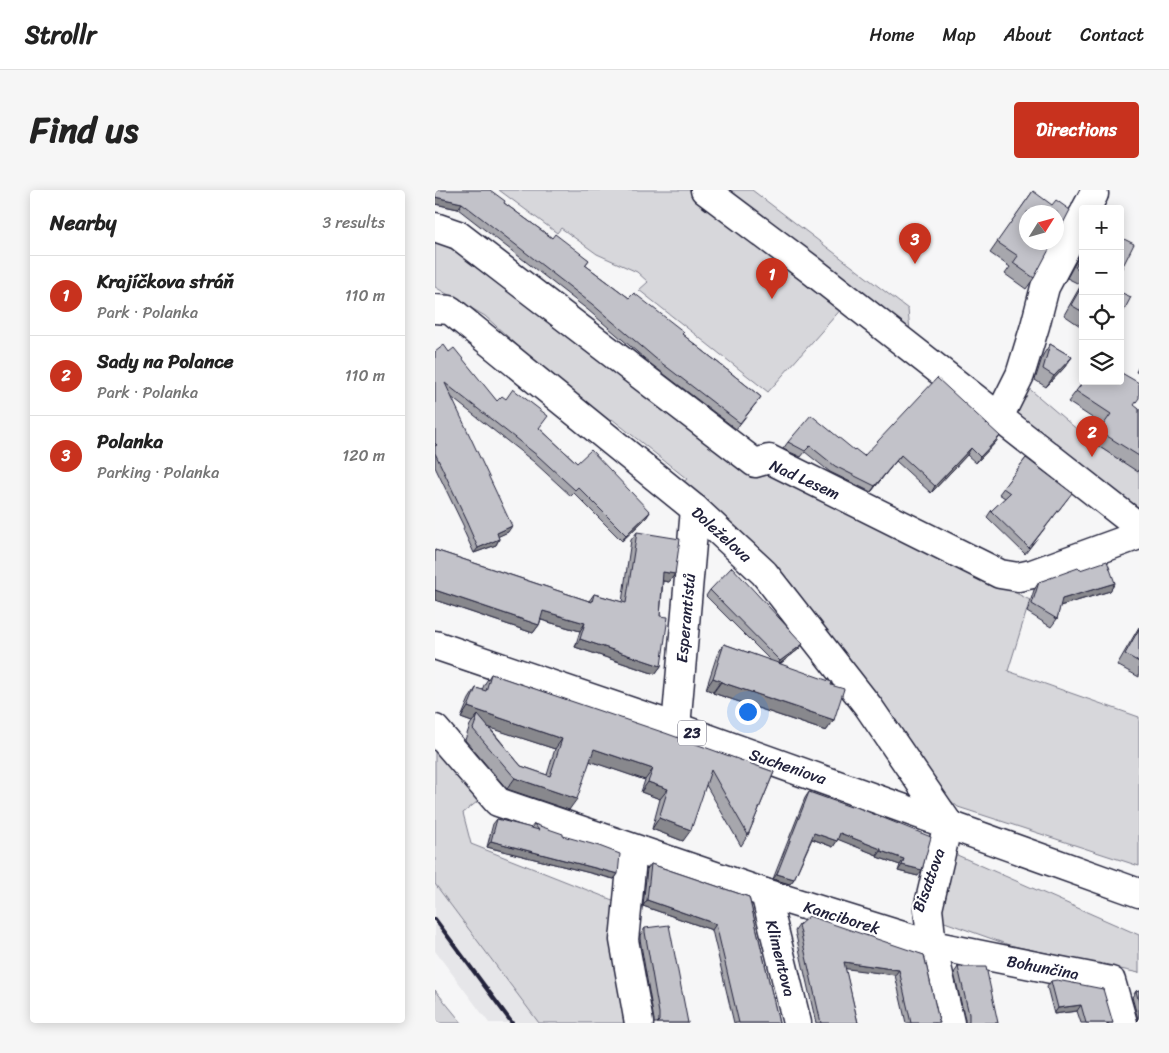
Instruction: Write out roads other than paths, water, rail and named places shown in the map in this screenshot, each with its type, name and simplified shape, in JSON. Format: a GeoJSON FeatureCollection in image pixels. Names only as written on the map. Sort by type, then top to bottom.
{"type":"FeatureCollection","features":[{"type":"Feature","properties":{"kind":"street"},"geometry":{"type":"LineString","coordinates":[[705,190],[810,269],[1139,527]]}},
{"type":"Feature","properties":{"kind":"street"},"geometry":{"type":"LineString","coordinates":[[999,416],[1020,375],[1045,286],[1079,223]]}},
{"type":"Feature","properties":{"kind":"street","name":"Nad Lesem"},"geometry":{"type":"LineString","coordinates":[[435,227],[458,235],[755,464],[769,459],[1000,574],[1018,577],[1032,574],[1139,535]]}},
{"type":"Feature","properties":{"kind":"street","name":"Doleželova"},"geometry":{"type":"LineString","coordinates":[[435,309],[450,310],[695,509],[764,573],[868,706],[948,823]]}},
{"type":"Feature","properties":{"kind":"street","name":"Esperantistů"},"geometry":{"type":"LineString","coordinates":[[676,727],[695,509]]}},
{"type":"Feature","properties":{"kind":"street","name":"Sucheniova"},"geometry":{"type":"LineString","coordinates":[[435,645],[676,727],[1139,893]]}},
{"type":"Feature","properties":{"kind":"street","name":"Kanciborek"},"geometry":{"type":"LineString","coordinates":[[435,729],[498,802],[765,893],[920,941]]}},
{"type":"Feature","properties":{"kind":"street"},"geometry":{"type":"LineString","coordinates":[[948,823],[920,941],[950,1023]]}},
{"type":"Feature","properties":{"kind":"street"},"geometry":{"type":"LineString","coordinates":[[633,849],[624,940],[639,1023]]}},
{"type":"Feature","properties":{"kind":"street","name":"Klimentova"},"geometry":{"type":"LineString","coordinates":[[765,893],[797,1023]]}},
{"type":"Feature","properties":{"kind":"street","name":"Bohunčina"},"geometry":{"type":"LineString","coordinates":[[920,941],[1111,981],[1123,1023]]}},
{"type":"Feature","properties":{"kind":"railway"},"geometry":{"type":"LineString","coordinates":[[435,919],[512,1023]]}},
{"type":"Feature","properties":{"kind":"place","name":"Polanka"},"geometry":{"type":"Point","coordinates":[915,264]}},
{"type":"Feature","properties":{"kind":"place","name":"Krajíčkova stráň"},"geometry":{"type":"Point","coordinates":[772,299]}},
{"type":"Feature","properties":{"kind":"place","name":"Sady na Polance"},"geometry":{"type":"Point","coordinates":[1092,457]}}]}
